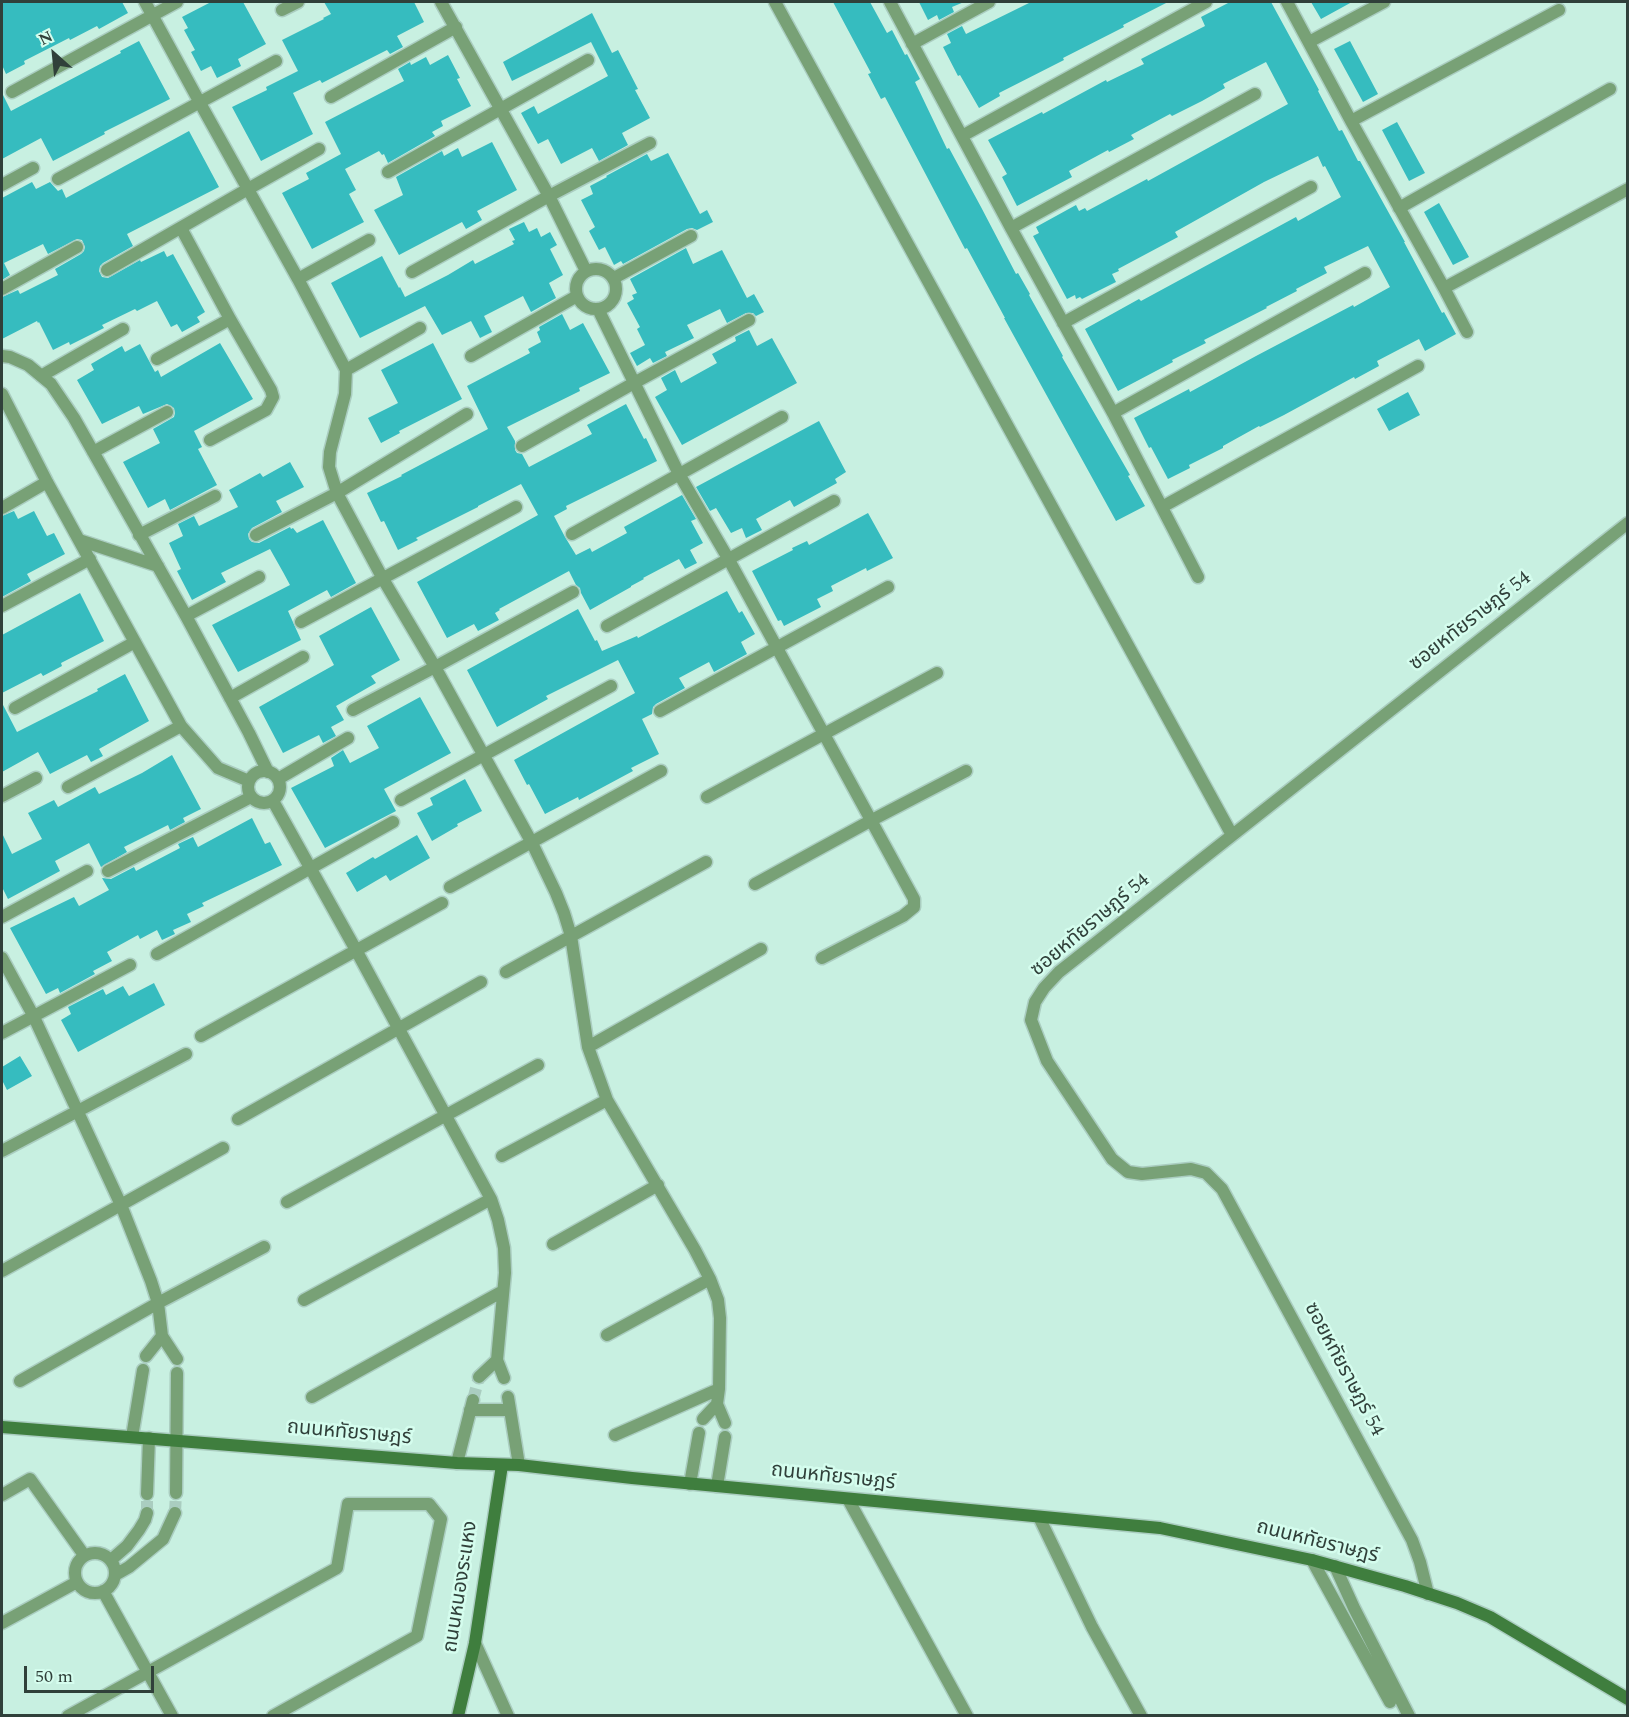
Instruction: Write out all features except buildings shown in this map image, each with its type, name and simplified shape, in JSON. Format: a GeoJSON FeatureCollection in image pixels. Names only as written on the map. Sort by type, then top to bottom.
{"type":"FeatureCollection","features":[{"type":"Feature","properties":{"kind":"main road","name":"ถนนหทัยราษฎร์"},"geometry":{"type":"LineString","coordinates":[[2,1427],[519,1466],[1160,1528],[1312,1560],[1457,1603],[1490,1617],[1628,1699]]}},
{"type":"Feature","properties":{"kind":"main road","name":"ถนนหนองระแหง"},"geometry":{"type":"LineString","coordinates":[[458,1716],[474,1643],[502,1465]]}},
{"type":"Feature","properties":{"kind":"street"},"geometry":{"type":"LineString","coordinates":[[145,2],[346,370],[345,394],[329,467],[337,493],[532,843],[556,892],[571,936],[588,1047],[607,1100],[658,1185],[710,1279],[718,1300],[720,1318],[717,1404],[725,1423]]}},
{"type":"Feature","properties":{"kind":"street"},"geometry":{"type":"LineString","coordinates":[[12,92],[177,2]]}},
{"type":"Feature","properties":{"kind":"street"},"geometry":{"type":"LineString","coordinates":[[282,10],[298,2]]}},
{"type":"Feature","properties":{"kind":"street"},"geometry":{"type":"LineString","coordinates":[[441,2],[549,196],[586,271]]}},
{"type":"Feature","properties":{"kind":"street"},"geometry":{"type":"LineString","coordinates":[[775,2],[1232,835]]}},
{"type":"Feature","properties":{"kind":"street"},"geometry":{"type":"LineString","coordinates":[[890,2],[1113,413],[1198,577]]}},
{"type":"Feature","properties":{"kind":"street"},"geometry":{"type":"LineString","coordinates":[[912,44],[989,2]]}},
{"type":"Feature","properties":{"kind":"street"},"geometry":{"type":"LineString","coordinates":[[962,136],[1206,2]]}},
{"type":"Feature","properties":{"kind":"street"},"geometry":{"type":"LineString","coordinates":[[1287,2],[1467,332]]}},
{"type":"Feature","properties":{"kind":"street"},"geometry":{"type":"LineString","coordinates":[[1310,42],[1384,2]]}},
{"type":"Feature","properties":{"kind":"street"},"geometry":{"type":"LineString","coordinates":[[1351,121],[1559,10]]}},
{"type":"Feature","properties":{"kind":"street"},"geometry":{"type":"LineString","coordinates":[[330,97],[456,27]]}},
{"type":"Feature","properties":{"kind":"street"},"geometry":{"type":"LineString","coordinates":[[388,172],[588,60]]}},
{"type":"Feature","properties":{"kind":"street"},"geometry":{"type":"LineString","coordinates":[[58,179],[276,61]]}},
{"type":"Feature","properties":{"kind":"street"},"geometry":{"type":"LineString","coordinates":[[1399,208],[1610,89]]}},
{"type":"Feature","properties":{"kind":"street"},"geometry":{"type":"LineString","coordinates":[[1011,228],[1255,94]]}},
{"type":"Feature","properties":{"kind":"street"},"geometry":{"type":"LineString","coordinates":[[412,272],[650,143]]}},
{"type":"Feature","properties":{"kind":"street"},"geometry":{"type":"LineString","coordinates":[[107,270],[319,149]]}},
{"type":"Feature","properties":{"kind":"street"},"geometry":{"type":"LineString","coordinates":[[2,185],[33,168]]}},
{"type":"Feature","properties":{"kind":"street"},"geometry":{"type":"LineString","coordinates":[[1063,323],[1311,187]]}},
{"type":"Feature","properties":{"kind":"street"},"geometry":{"type":"LineString","coordinates":[[1444,288],[1628,189]]}},
{"type":"Feature","properties":{"kind":"street"},"geometry":{"type":"LineString","coordinates":[[181,228],[273,397],[266,410],[210,440]]}},
{"type":"Feature","properties":{"kind":"street"},"geometry":{"type":"LineString","coordinates":[[614,278],[691,236]]}},
{"type":"Feature","properties":{"kind":"street"},"geometry":{"type":"LineString","coordinates":[[298,279],[369,240]]}},
{"type":"Feature","properties":{"kind":"street"},"geometry":{"type":"LineString","coordinates":[[2,290],[77,248]]}},
{"type":"Feature","properties":{"kind":"street"},"geometry":{"type":"LineString","coordinates":[[598,268],[610,273],[614,278],[616,289],[613,300],[604,308],[588,307],[577,296],[577,282],[586,271],[598,268]]}},
{"type":"Feature","properties":{"kind":"street"},"geometry":{"type":"LineString","coordinates":[[1113,413],[1365,273]]}},
{"type":"Feature","properties":{"kind":"street"},"geometry":{"type":"LineString","coordinates":[[471,356],[577,296]]}},
{"type":"Feature","properties":{"kind":"street"},"geometry":{"type":"LineString","coordinates":[[598,309],[679,474],[729,560],[914,899],[914,907],[903,916],[822,958]]}},
{"type":"Feature","properties":{"kind":"street"},"geometry":{"type":"LineString","coordinates":[[157,359],[230,319]]}},
{"type":"Feature","properties":{"kind":"street"},"geometry":{"type":"LineString","coordinates":[[522,446],[749,320]]}},
{"type":"Feature","properties":{"kind":"street"},"geometry":{"type":"LineString","coordinates":[[346,370],[420,328]]}},
{"type":"Feature","properties":{"kind":"street"},"geometry":{"type":"LineString","coordinates":[[41,376],[123,329]]}},
{"type":"Feature","properties":{"kind":"street"},"geometry":{"type":"LineString","coordinates":[[2,356],[28,365],[51,384],[74,418],[158,566],[260,752],[273,776],[280,791],[273,801],[267,803],[261,803],[251,797],[248,789],[249,781],[256,773],[273,776],[348,738]]}},
{"type":"Feature","properties":{"kind":"street"},"geometry":{"type":"LineString","coordinates":[[1162,507],[1418,366]]}},
{"type":"Feature","properties":{"kind":"street"},"geometry":{"type":"LineString","coordinates":[[2,395],[47,482],[181,726],[218,768],[249,781]]}},
{"type":"Feature","properties":{"kind":"street"},"geometry":{"type":"LineString","coordinates":[[93,452],[167,412]]}},
{"type":"Feature","properties":{"kind":"street"},"geometry":{"type":"LineString","coordinates":[[256,535],[337,493],[467,414]]}},
{"type":"Feature","properties":{"kind":"street"},"geometry":{"type":"LineString","coordinates":[[572,534],[782,417]]}},
{"type":"Feature","properties":{"kind":"street"},"geometry":{"type":"LineString","coordinates":[[2,507],[47,482]]}},
{"type":"Feature","properties":{"kind":"street"},"geometry":{"type":"LineString","coordinates":[[139,536],[215,496]]}},
{"type":"Feature","properties":{"kind":"street"},"geometry":{"type":"LineString","coordinates":[[607,626],[834,501]]}},
{"type":"Feature","properties":{"kind":"street"},"geometry":{"type":"LineString","coordinates":[[301,622],[516,507]]}},
{"type":"Feature","properties":{"kind":"street","name":"ซอยหทัยราษฎร์ 54"},"geometry":{"type":"LineString","coordinates":[[1428,1594],[1412,1540],[1222,1189],[1206,1173],[1191,1169],[1142,1174],[1128,1172],[1112,1159],[1047,1061],[1030,1020],[1035,1002],[1059,972],[1628,523]]}},
{"type":"Feature","properties":{"kind":"street"},"geometry":{"type":"LineString","coordinates":[[79,540],[158,566]]}},
{"type":"Feature","properties":{"kind":"street"},"geometry":{"type":"LineString","coordinates":[[2,606],[90,559]]}},
{"type":"Feature","properties":{"kind":"street"},"geometry":{"type":"LineString","coordinates":[[186,616],[259,577]]}},
{"type":"Feature","properties":{"kind":"street"},"geometry":{"type":"LineString","coordinates":[[660,711],[888,587]]}},
{"type":"Feature","properties":{"kind":"street"},"geometry":{"type":"LineString","coordinates":[[353,710],[573,592]]}},
{"type":"Feature","properties":{"kind":"street"},"geometry":{"type":"LineString","coordinates":[[15,708],[135,642]]}},
{"type":"Feature","properties":{"kind":"street"},"geometry":{"type":"LineString","coordinates":[[230,698],[303,657]]}},
{"type":"Feature","properties":{"kind":"street"},"geometry":{"type":"LineString","coordinates":[[707,797],[937,673]]}},
{"type":"Feature","properties":{"kind":"street"},"geometry":{"type":"LineString","coordinates":[[401,800],[611,686]]}},
{"type":"Feature","properties":{"kind":"street"},"geometry":{"type":"LineString","coordinates":[[68,787],[181,726]]}},
{"type":"Feature","properties":{"kind":"street"},"geometry":{"type":"LineString","coordinates":[[450,887],[661,771]]}},
{"type":"Feature","properties":{"kind":"street"},"geometry":{"type":"LineString","coordinates":[[755,884],[966,771]]}},
{"type":"Feature","properties":{"kind":"street"},"geometry":{"type":"LineString","coordinates":[[2,796],[36,778]]}},
{"type":"Feature","properties":{"kind":"street"},"geometry":{"type":"LineString","coordinates":[[108,871],[251,797]]}},
{"type":"Feature","properties":{"kind":"street"},"geometry":{"type":"LineString","coordinates":[[273,801],[491,1199],[504,1248],[505,1274],[497,1360],[504,1377]]}},
{"type":"Feature","properties":{"kind":"street"},"geometry":{"type":"LineString","coordinates":[[157,954],[393,822]]}},
{"type":"Feature","properties":{"kind":"street"},"geometry":{"type":"LineString","coordinates":[[506,972],[706,862]]}},
{"type":"Feature","properties":{"kind":"street"},"geometry":{"type":"LineString","coordinates":[[2,917],[87,871]]}},
{"type":"Feature","properties":{"kind":"street"},"geometry":{"type":"LineString","coordinates":[[201,1036],[442,903]]}},
{"type":"Feature","properties":{"kind":"street"},"geometry":{"type":"LineString","coordinates":[[588,1047],[761,949]]}},
{"type":"Feature","properties":{"kind":"street"},"geometry":{"type":"LineString","coordinates":[[2,958],[33,1015],[121,1205],[146,1266],[158,1303],[162,1336],[177,1359]]}},
{"type":"Feature","properties":{"kind":"street"},"geometry":{"type":"LineString","coordinates":[[2,1033],[130,965]]}},
{"type":"Feature","properties":{"kind":"street"},"geometry":{"type":"LineString","coordinates":[[238,1119],[481,982]]}},
{"type":"Feature","properties":{"kind":"street"},"geometry":{"type":"LineString","coordinates":[[2,1151],[186,1054]]}},
{"type":"Feature","properties":{"kind":"street"},"geometry":{"type":"LineString","coordinates":[[287,1202],[538,1065]]}},
{"type":"Feature","properties":{"kind":"street"},"geometry":{"type":"LineString","coordinates":[[502,1156],[607,1100]]}},
{"type":"Feature","properties":{"kind":"street"},"geometry":{"type":"LineString","coordinates":[[2,1271],[223,1148]]}},
{"type":"Feature","properties":{"kind":"street"},"geometry":{"type":"LineString","coordinates":[[554,1244],[658,1185]]}},
{"type":"Feature","properties":{"kind":"street"},"geometry":{"type":"LineString","coordinates":[[304,1300],[491,1199]]}},
{"type":"Feature","properties":{"kind":"street"},"geometry":{"type":"LineString","coordinates":[[20,1381],[158,1303],[264,1247]]}},
{"type":"Feature","properties":{"kind":"street"},"geometry":{"type":"LineString","coordinates":[[607,1335],[710,1279]]}},
{"type":"Feature","properties":{"kind":"street"},"geometry":{"type":"LineString","coordinates":[[312,1397],[503,1291]]}},
{"type":"Feature","properties":{"kind":"street"},"geometry":{"type":"LineString","coordinates":[[146,1356],[162,1336]]}},
{"type":"Feature","properties":{"kind":"street"},"geometry":{"type":"LineString","coordinates":[[479,1377],[497,1360]]}},
{"type":"Feature","properties":{"kind":"street"},"geometry":{"type":"LineString","coordinates":[[132,1437],[143,1370]]}},
{"type":"Feature","properties":{"kind":"street"},"geometry":{"type":"LineString","coordinates":[[177,1373],[177,1493]]}},
{"type":"Feature","properties":{"kind":"street"},"geometry":{"type":"LineString","coordinates":[[615,1435],[719,1389]]}},
{"type":"Feature","properties":{"kind":"street"},"geometry":{"type":"LineString","coordinates":[[508,1397],[519,1466]]}},
{"type":"Feature","properties":{"kind":"street"},"geometry":{"type":"LineString","coordinates":[[703,1419],[717,1404]]}},
{"type":"Feature","properties":{"kind":"street"},"geometry":{"type":"LineString","coordinates":[[457,1463],[471,1405],[510,1410]]}},
{"type":"Feature","properties":{"kind":"street"},"geometry":{"type":"LineString","coordinates":[[690,1484],[699,1433]]}},
{"type":"Feature","properties":{"kind":"street"},"geometry":{"type":"LineString","coordinates":[[717,1486],[725,1437]]}},
{"type":"Feature","properties":{"kind":"street"},"geometry":{"type":"LineString","coordinates":[[147,1494],[149,1438]]}},
{"type":"Feature","properties":{"kind":"street"},"geometry":{"type":"LineString","coordinates":[[2,1495],[30,1479],[84,1555]]}},
{"type":"Feature","properties":{"kind":"street"},"geometry":{"type":"LineString","coordinates":[[848,1499],[967,1716]]}},
{"type":"Feature","properties":{"kind":"street"},"geometry":{"type":"LineString","coordinates":[[68,1716],[337,1568],[348,1504],[429,1504],[441,1519],[417,1636],[273,1716]]}},
{"type":"Feature","properties":{"kind":"street"},"geometry":{"type":"LineString","coordinates":[[111,1560],[127,1546],[139,1530],[147,1513]]}},
{"type":"Feature","properties":{"kind":"street"},"geometry":{"type":"LineString","coordinates":[[115,1575],[129,1568],[163,1539],[175,1513]]}},
{"type":"Feature","properties":{"kind":"street"},"geometry":{"type":"LineString","coordinates":[[1039,1517],[1092,1627],[1141,1716]]}},
{"type":"Feature","properties":{"kind":"street"},"geometry":{"type":"LineString","coordinates":[[93,1552],[103,1554],[111,1560],[115,1575],[109,1587],[103,1591],[93,1593],[84,1590],[76,1582],[74,1573],[77,1563],[84,1555],[93,1552]]}},
{"type":"Feature","properties":{"kind":"street"},"geometry":{"type":"LineString","coordinates":[[1312,1560],[1390,1702]]}},
{"type":"Feature","properties":{"kind":"street"},"geometry":{"type":"LineString","coordinates":[[1335,1566],[1409,1716]]}},
{"type":"Feature","properties":{"kind":"street"},"geometry":{"type":"LineString","coordinates":[[2,1623],[76,1582]]}},
{"type":"Feature","properties":{"kind":"street"},"geometry":{"type":"LineString","coordinates":[[103,1591],[172,1716]]}},
{"type":"Feature","properties":{"kind":"street"},"geometry":{"type":"LineString","coordinates":[[474,1643],[508,1716]]}},
{"type":"Feature","properties":{"kind":"tunnel"},"geometry":{"type":"LineString","coordinates":[[473,1400],[479,1377]]}},
{"type":"Feature","properties":{"kind":"tunnel"},"geometry":{"type":"LineString","coordinates":[[175,1513],[176,1493]]}},
{"type":"Feature","properties":{"kind":"tunnel"},"geometry":{"type":"LineString","coordinates":[[147,1494],[147,1513]]}}]}
